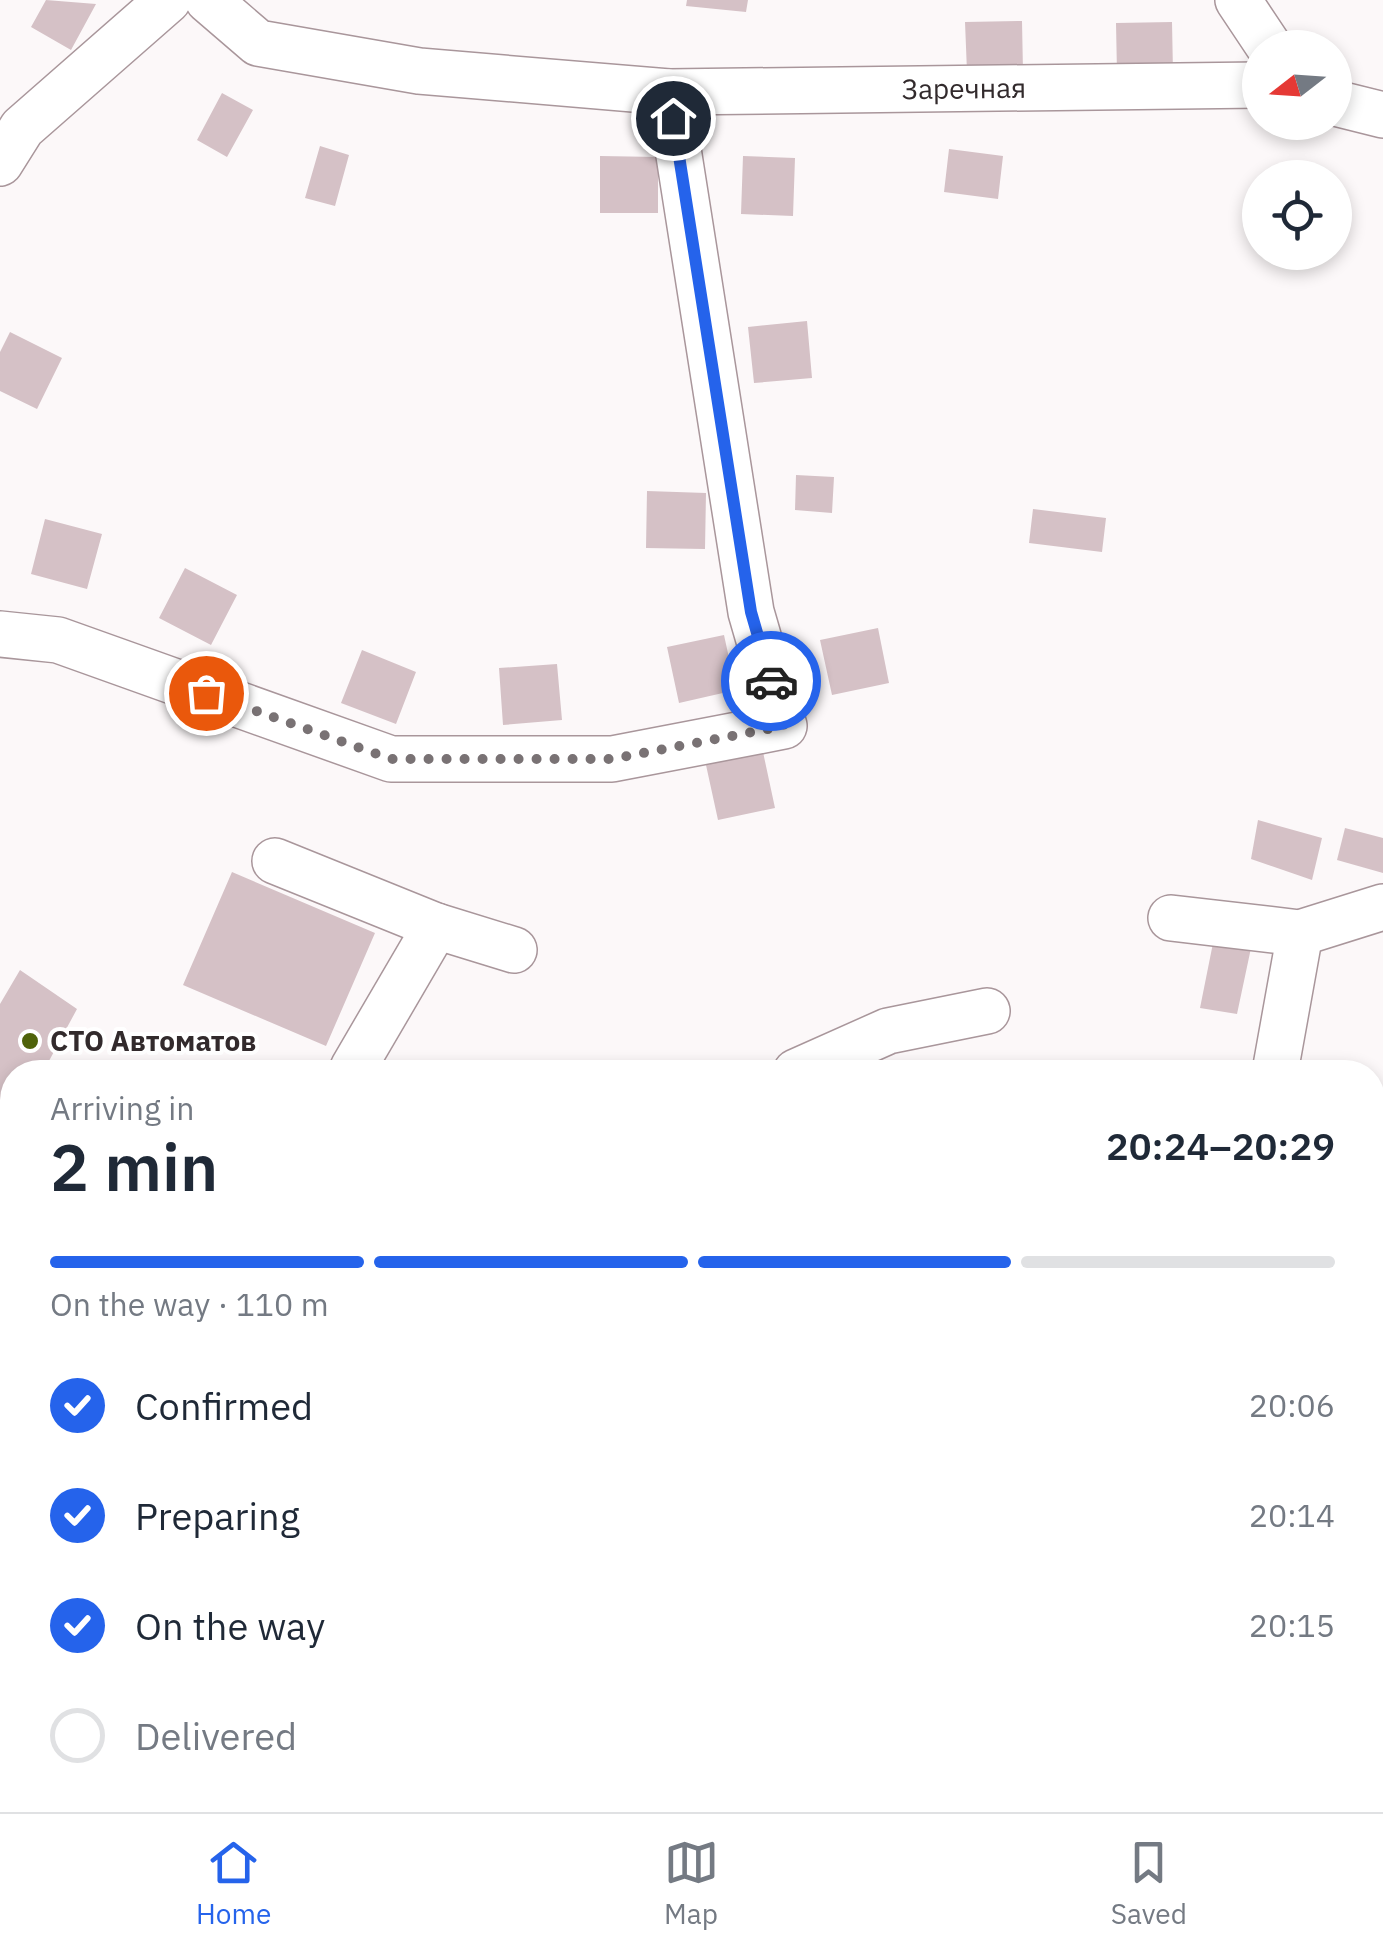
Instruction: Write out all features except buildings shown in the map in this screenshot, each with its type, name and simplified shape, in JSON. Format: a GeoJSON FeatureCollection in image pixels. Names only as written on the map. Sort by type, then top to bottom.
{"type":"FeatureCollection","features":[{"type":"Feature","properties":{"kind":"street"},"geometry":{"type":"LineString","coordinates":[[7,136],[168,0]]}},
{"type":"Feature","properties":{"kind":"street","name":"Заречная"},"geometry":{"type":"LineString","coordinates":[[208,0],[258,42],[419,71],[669,92],[1242,85]]}},
{"type":"Feature","properties":{"kind":"street"},"geometry":{"type":"LineString","coordinates":[[1238,0],[1258,30]]}},
{"type":"Feature","properties":{"kind":"street"},"geometry":{"type":"LineString","coordinates":[[0,634],[58,640],[391,759],[612,759],[784,726],[751,612],[669,92]]}},
{"type":"Feature","properties":{"kind":"street"},"geometry":{"type":"LineString","coordinates":[[1352,107],[1383,115]]}},
{"type":"Feature","properties":{"kind":"street"},"geometry":{"type":"LineString","coordinates":[[275,861],[436,926],[514,950]]}},
{"type":"Feature","properties":{"kind":"street"},"geometry":{"type":"LineString","coordinates":[[1171,918],[1300,933],[1383,907]]}},
{"type":"Feature","properties":{"kind":"street"},"geometry":{"type":"LineString","coordinates":[[366,1060],[436,926]]}},
{"type":"Feature","properties":{"kind":"street"},"geometry":{"type":"LineString","coordinates":[[1277,1060],[1300,933]]}},
{"type":"Feature","properties":{"kind":"street"},"geometry":{"type":"LineString","coordinates":[[823,1060],[888,1031],[988,1011]]}},
{"type":"Feature","properties":{"kind":"way so far"},"geometry":{"type":"LineString","coordinates":[[206,693],[391,759],[612,759],[784,726],[771,681]]}},
{"type":"Feature","properties":{"kind":"place","name":"СТО Автоматов"},"geometry":{"type":"Point","coordinates":[30,1041]}},
{"type":"Feature","properties":{"kind":"route"},"geometry":{"type":"LineString","coordinates":[[673,118],[751,612],[771,681]]}}]}
